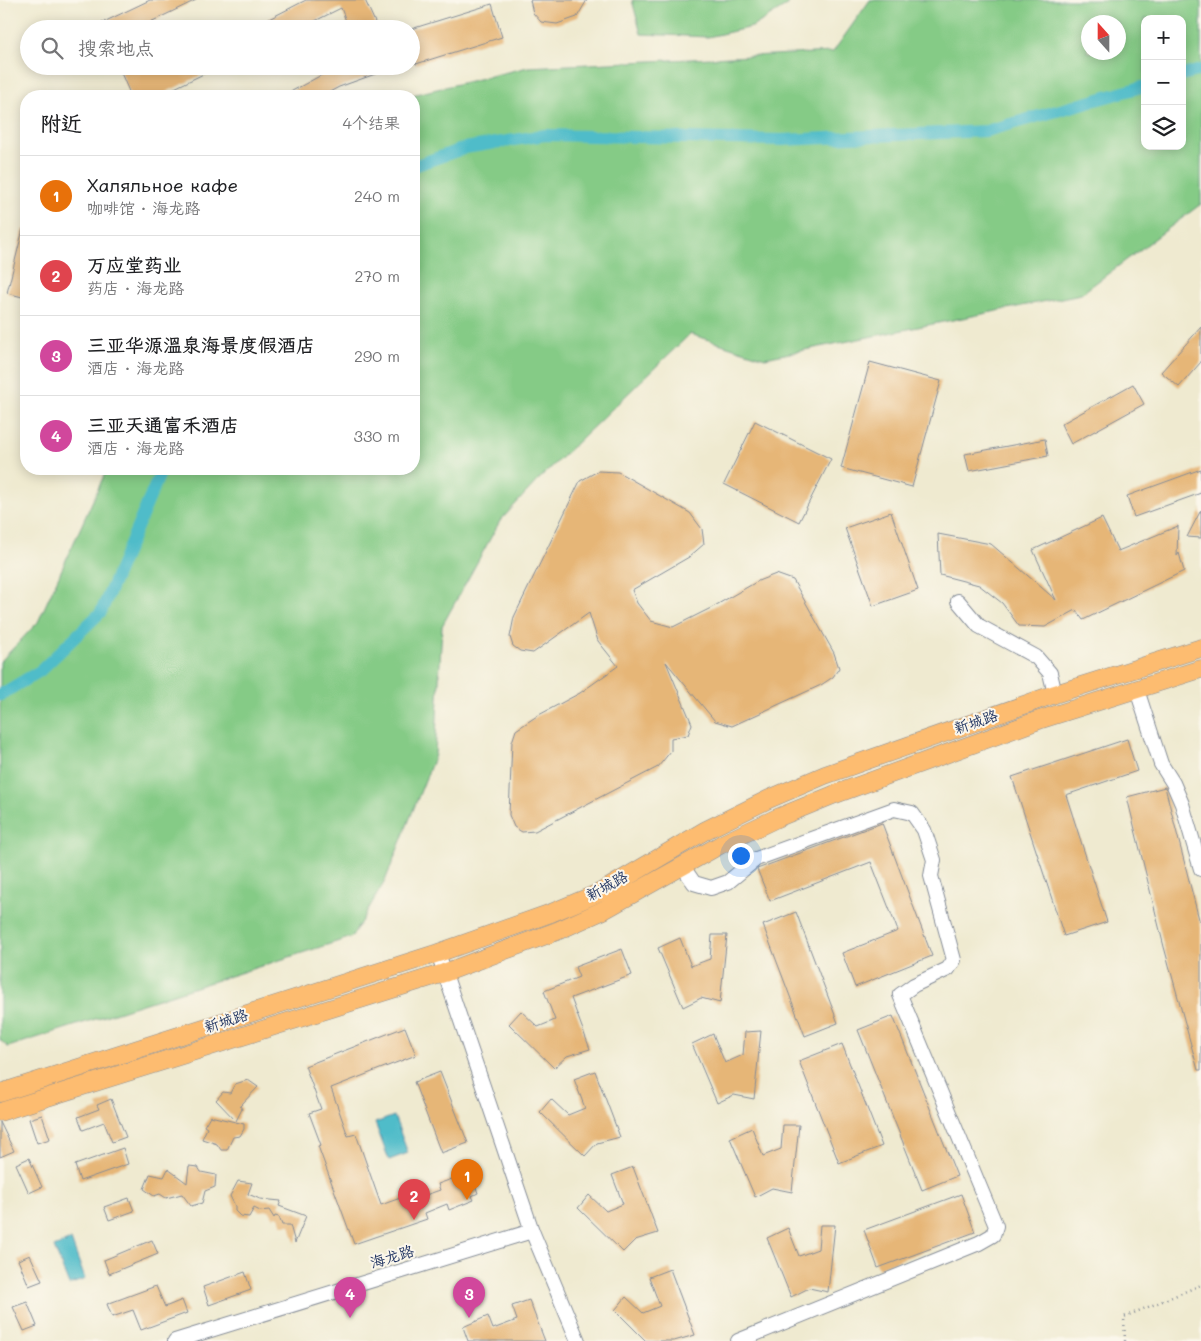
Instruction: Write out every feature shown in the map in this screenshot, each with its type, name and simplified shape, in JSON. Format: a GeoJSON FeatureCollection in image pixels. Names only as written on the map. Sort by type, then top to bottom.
{"type":"FeatureCollection","features":[{"type":"Feature","properties":{"kind":"main road","name":"新城路"},"geometry":{"type":"LineString","coordinates":[[0,1093],[438,953],[551,913],[601,892],[706,830],[817,778],[1056,694],[1201,648]]}},
{"type":"Feature","properties":{"kind":"main road","name":"新城路"},"geometry":{"type":"LineString","coordinates":[[0,1112],[444,973],[557,931],[604,910],[720,845],[832,795],[1039,720],[1201,670]]}},
{"type":"Feature","properties":{"kind":"street"},"geometry":{"type":"LineString","coordinates":[[958,601],[978,626],[1036,657],[1050,674],[1056,694]]}},
{"type":"Feature","properties":{"kind":"street"},"geometry":{"type":"LineString","coordinates":[[1137,690],[1161,764],[1182,804],[1201,868]]}},
{"type":"Feature","properties":{"kind":"street"},"geometry":{"type":"LineString","coordinates":[[683,867],[694,883],[711,888],[728,882],[756,859],[894,809],[912,813],[924,830],[934,860],[931,876],[954,960],[948,969],[914,985],[900,995],[996,1226],[993,1235],[979,1243],[738,1341]]}},
{"type":"Feature","properties":{"kind":"street"},"geometry":{"type":"LineString","coordinates":[[438,953],[532,1230],[578,1341]]}},
{"type":"Feature","properties":{"kind":"street","name":"海龙路"},"geometry":{"type":"LineString","coordinates":[[175,1341],[532,1230]]}},
{"type":"Feature","properties":{"kind":"path"},"geometry":{"type":"LineString","coordinates":[[1125,1341],[1124,1318],[1201,1285]]}},
{"type":"Feature","properties":{"kind":"green space"},"geometry":{"type":"Polygon","coordinates":[[[632,0],[789,0],[786,6],[752,27],[708,37],[641,34],[632,0]]]}},
{"type":"Feature","properties":{"kind":"green space"},"geometry":{"type":"Polygon","coordinates":[[[870,0],[1201,0],[1201,204],[1081,294],[765,358],[690,334],[536,482],[500,521],[442,626],[435,755],[385,881],[352,937],[8,1047],[0,1040],[0,662],[38,622],[104,475],[420,475],[420,93],[528,67],[833,52],[870,0]]]}},
{"type":"Feature","properties":{"kind":"water"},"geometry":{"type":"Polygon","coordinates":[[[394,1116],[408,1153],[389,1160],[375,1123],[394,1116]]]}},
{"type":"Feature","properties":{"kind":"water"},"geometry":{"type":"Polygon","coordinates":[[[71,1240],[85,1279],[69,1285],[54,1247],[71,1240]]]}},
{"type":"Feature","properties":{"kind":"building"},"geometry":{"type":"Polygon","coordinates":[[[150,0],[196,0],[155,20],[108,20],[150,0]]]}},
{"type":"Feature","properties":{"kind":"building"},"geometry":{"type":"Polygon","coordinates":[[[306,0],[365,0],[374,20],[346,20],[341,8],[317,20],[267,20],[306,0]]]}},
{"type":"Feature","properties":{"kind":"building"},"geometry":{"type":"Polygon","coordinates":[[[530,0],[587,0],[577,17],[557,24],[541,22],[533,13],[530,0]]]}},
{"type":"Feature","properties":{"kind":"building"},"geometry":{"type":"Polygon","coordinates":[[[492,4],[502,37],[420,63],[420,26],[492,4]]]}},
{"type":"Feature","properties":{"kind":"building"},"geometry":{"type":"Polygon","coordinates":[[[122,75],[201,75],[170,90],[128,90],[122,75]]]}},
{"type":"Feature","properties":{"kind":"building"},"geometry":{"type":"Polygon","coordinates":[[[322,75],[372,75],[333,90],[294,90],[322,75]]]}},
{"type":"Feature","properties":{"kind":"building"},"geometry":{"type":"Polygon","coordinates":[[[20,241],[20,296],[7,293],[20,241]]]}},
{"type":"Feature","properties":{"kind":"building"},"geometry":{"type":"Polygon","coordinates":[[[1201,327],[1201,362],[1179,387],[1161,372],[1201,327]]]}},
{"type":"Feature","properties":{"kind":"building"},"geometry":{"type":"Polygon","coordinates":[[[870,362],[941,381],[912,487],[841,468],[870,362]]]}},
{"type":"Feature","properties":{"kind":"building"},"geometry":{"type":"Polygon","coordinates":[[[1133,384],[1144,404],[1071,444],[1061,424],[1133,384]]]}},
{"type":"Feature","properties":{"kind":"building"},"geometry":{"type":"Polygon","coordinates":[[[755,421],[831,459],[799,522],[724,484],[755,421]]]}},
{"type":"Feature","properties":{"kind":"building"},"geometry":{"type":"Polygon","coordinates":[[[1045,439],[1048,456],[969,471],[965,454],[1045,439]]]}},
{"type":"Feature","properties":{"kind":"building"},"geometry":{"type":"Polygon","coordinates":[[[1201,469],[1201,493],[1134,517],[1127,496],[1201,469]]]}},
{"type":"Feature","properties":{"kind":"building"},"geometry":{"type":"Polygon","coordinates":[[[598,471],[618,472],[690,513],[702,529],[704,544],[689,557],[632,590],[637,603],[651,621],[673,627],[758,581],[776,574],[793,580],[834,653],[839,668],[833,677],[821,685],[732,726],[715,721],[666,662],[692,724],[688,735],[671,738],[671,751],[658,767],[535,831],[522,832],[514,827],[509,815],[512,742],[516,730],[537,716],[580,693],[618,666],[598,641],[589,613],[533,653],[520,651],[513,646],[510,637],[514,617],[580,481],[598,471]]]}},
{"type":"Feature","properties":{"kind":"building"},"geometry":{"type":"Polygon","coordinates":[[[1201,510],[1201,538],[1187,537],[1201,510]]]}},
{"type":"Feature","properties":{"kind":"building"},"geometry":{"type":"Polygon","coordinates":[[[891,512],[918,590],[873,606],[845,528],[891,512]]]}},
{"type":"Feature","properties":{"kind":"building"},"geometry":{"type":"Polygon","coordinates":[[[1102,518],[1118,551],[1178,526],[1177,556],[1179,553],[1184,571],[1083,620],[1076,610],[1045,627],[1019,626],[1002,603],[979,585],[940,575],[938,534],[991,544],[1056,600],[1033,550],[1102,518]]]}},
{"type":"Feature","properties":{"kind":"building"},"geometry":{"type":"Polygon","coordinates":[[[1127,739],[1137,771],[1066,795],[1107,922],[1064,936],[1012,777],[1127,739]]]}},
{"type":"Feature","properties":{"kind":"building"},"geometry":{"type":"Polygon","coordinates":[[[1165,787],[1201,927],[1201,1070],[1198,1070],[1164,947],[1127,797],[1165,787]]]}},
{"type":"Feature","properties":{"kind":"building"},"geometry":{"type":"Polygon","coordinates":[[[882,823],[932,956],[855,987],[842,953],[898,931],[871,862],[770,901],[757,869],[882,823]]]}},
{"type":"Feature","properties":{"kind":"building"},"geometry":{"type":"Polygon","coordinates":[[[796,912],[838,1023],[805,1036],[763,925],[796,912]]]}},
{"type":"Feature","properties":{"kind":"building"},"geometry":{"type":"Polygon","coordinates":[[[712,935],[727,935],[720,1003],[701,998],[683,1007],[658,948],[680,938],[691,966],[710,959],[712,935]]]}},
{"type":"Feature","properties":{"kind":"building"},"geometry":{"type":"Polygon","coordinates":[[[622,949],[632,975],[571,998],[590,1049],[567,1056],[554,1068],[509,1024],[521,1011],[538,1027],[555,1020],[544,991],[579,977],[575,967],[622,949]]]}},
{"type":"Feature","properties":{"kind":"building"},"geometry":{"type":"Polygon","coordinates":[[[893,1016],[957,1176],[922,1190],[858,1030],[893,1016]]]}},
{"type":"Feature","properties":{"kind":"building"},"geometry":{"type":"Polygon","coordinates":[[[405,1027],[416,1055],[331,1088],[348,1136],[356,1134],[381,1205],[417,1192],[420,1197],[440,1190],[438,1184],[463,1175],[465,1180],[472,1177],[478,1193],[472,1196],[474,1200],[449,1210],[447,1204],[425,1213],[427,1219],[354,1244],[318,1146],[321,1145],[309,1113],[321,1109],[305,1066],[405,1027]]]}},
{"type":"Feature","properties":{"kind":"building"},"geometry":{"type":"Polygon","coordinates":[[[761,1031],[754,1099],[734,1095],[717,1103],[692,1044],[713,1034],[725,1063],[743,1055],[745,1032],[761,1031]]]}},
{"type":"Feature","properties":{"kind":"building"},"geometry":{"type":"Polygon","coordinates":[[[842,1044],[882,1146],[839,1163],[799,1061],[842,1044]]]}},
{"type":"Feature","properties":{"kind":"building"},"geometry":{"type":"Polygon","coordinates":[[[595,1071],[620,1137],[597,1143],[585,1156],[540,1112],[551,1099],[568,1115],[585,1108],[574,1079],[595,1071]]]}},
{"type":"Feature","properties":{"kind":"building"},"geometry":{"type":"Polygon","coordinates":[[[440,1072],[468,1143],[441,1153],[414,1082],[440,1072]]]}},
{"type":"Feature","properties":{"kind":"building"},"geometry":{"type":"Polygon","coordinates":[[[248,1080],[258,1087],[240,1106],[242,1109],[236,1121],[216,1100],[223,1092],[230,1093],[235,1084],[248,1080]]]}},
{"type":"Feature","properties":{"kind":"building"},"geometry":{"type":"Polygon","coordinates":[[[111,1099],[126,1137],[112,1142],[104,1122],[83,1130],[78,1117],[99,1109],[97,1105],[111,1099]]]}},
{"type":"Feature","properties":{"kind":"building"},"geometry":{"type":"Polygon","coordinates":[[[42,1115],[50,1139],[37,1143],[29,1119],[42,1115]]]}},
{"type":"Feature","properties":{"kind":"building"},"geometry":{"type":"Polygon","coordinates":[[[210,1116],[244,1124],[244,1129],[240,1136],[233,1137],[227,1150],[221,1150],[217,1144],[202,1139],[207,1128],[204,1126],[210,1116]]]}},
{"type":"Feature","properties":{"kind":"building"},"geometry":{"type":"Polygon","coordinates":[[[0,1122],[14,1151],[0,1157],[0,1122]]]}},
{"type":"Feature","properties":{"kind":"building"},"geometry":{"type":"Polygon","coordinates":[[[783,1125],[799,1125],[792,1192],[772,1188],[755,1197],[730,1138],[752,1128],[763,1156],[781,1149],[783,1125]]]}},
{"type":"Feature","properties":{"kind":"building"},"geometry":{"type":"Polygon","coordinates":[[[123,1148],[128,1164],[80,1181],[75,1165],[123,1148]]]}},
{"type":"Feature","properties":{"kind":"building"},"geometry":{"type":"Polygon","coordinates":[[[29,1158],[42,1187],[29,1193],[16,1164],[29,1158]]]}},
{"type":"Feature","properties":{"kind":"building"},"geometry":{"type":"Polygon","coordinates":[[[189,1166],[198,1167],[201,1172],[216,1175],[215,1187],[205,1191],[202,1203],[191,1206],[182,1194],[166,1198],[160,1194],[154,1196],[144,1189],[150,1174],[164,1177],[168,1169],[187,1183],[189,1166]]]}},
{"type":"Feature","properties":{"kind":"building"},"geometry":{"type":"Polygon","coordinates":[[[633,1167],[658,1233],[635,1240],[623,1252],[578,1208],[589,1195],[606,1211],[623,1204],[612,1175],[633,1167]]]}},
{"type":"Feature","properties":{"kind":"building"},"geometry":{"type":"Polygon","coordinates":[[[238,1181],[252,1183],[248,1194],[260,1199],[281,1201],[279,1206],[306,1216],[295,1243],[290,1225],[282,1225],[279,1217],[275,1216],[274,1218],[269,1210],[260,1211],[254,1208],[249,1217],[240,1216],[235,1211],[235,1206],[230,1196],[238,1181]]]}},
{"type":"Feature","properties":{"kind":"building"},"geometry":{"type":"Polygon","coordinates":[[[961,1194],[975,1232],[878,1268],[864,1230],[961,1194]]]}},
{"type":"Feature","properties":{"kind":"building"},"geometry":{"type":"Polygon","coordinates":[[[129,1198],[134,1211],[109,1220],[104,1207],[129,1198]]]}},
{"type":"Feature","properties":{"kind":"building"},"geometry":{"type":"Polygon","coordinates":[[[820,1225],[835,1225],[828,1292],[809,1288],[791,1297],[767,1238],[788,1228],[799,1256],[818,1249],[820,1225]]]}},
{"type":"Feature","properties":{"kind":"building"},"geometry":{"type":"Polygon","coordinates":[[[152,1240],[158,1254],[109,1274],[104,1260],[152,1240]]]}},
{"type":"Feature","properties":{"kind":"building"},"geometry":{"type":"Polygon","coordinates":[[[30,1255],[42,1281],[29,1286],[18,1260],[30,1255]]]}},
{"type":"Feature","properties":{"kind":"building"},"geometry":{"type":"Polygon","coordinates":[[[670,1269],[695,1335],[674,1341],[646,1341],[615,1310],[626,1297],[643,1313],[660,1306],[649,1277],[670,1269]]]}},
{"type":"Feature","properties":{"kind":"building"},"geometry":{"type":"Polygon","coordinates":[[[245,1272],[251,1290],[209,1305],[203,1287],[245,1272]]]}},
{"type":"Feature","properties":{"kind":"building"},"geometry":{"type":"Polygon","coordinates":[[[156,1286],[165,1307],[182,1300],[187,1313],[141,1330],[133,1310],[112,1317],[107,1304],[156,1286]]]}},
{"type":"Feature","properties":{"kind":"building"},"geometry":{"type":"Polygon","coordinates":[[[529,1300],[545,1341],[468,1341],[463,1327],[488,1316],[493,1329],[517,1320],[512,1306],[529,1300]]]}},
{"type":"Feature","properties":{"kind":"building"},"geometry":{"type":"Polygon","coordinates":[[[27,1302],[37,1326],[24,1331],[13,1307],[27,1302]]]}},
{"type":"Feature","properties":{"kind":"waterway"},"geometry":{"type":"LineString","coordinates":[[1186,74],[1201,70]]}},
{"type":"Feature","properties":{"kind":"waterway"},"geometry":{"type":"LineString","coordinates":[[420,164],[465,148],[545,135],[782,140],[986,131],[1141,87]]}},
{"type":"Feature","properties":{"kind":"waterway"},"geometry":{"type":"LineString","coordinates":[[0,695],[40,671],[101,612],[159,475]]}},
{"type":"Feature","properties":{"kind":"place","name":"Халяльное кафе"},"geometry":{"type":"Point","coordinates":[467,1200]}},
{"type":"Feature","properties":{"kind":"place","name":"万应堂药业"},"geometry":{"type":"Point","coordinates":[414,1220]}},
{"type":"Feature","properties":{"kind":"place","name":"三亚天通富禾酒店"},"geometry":{"type":"Point","coordinates":[350,1318]}},
{"type":"Feature","properties":{"kind":"place","name":"三亚华源温泉海景度假酒店"},"geometry":{"type":"Point","coordinates":[469,1318]}}]}
